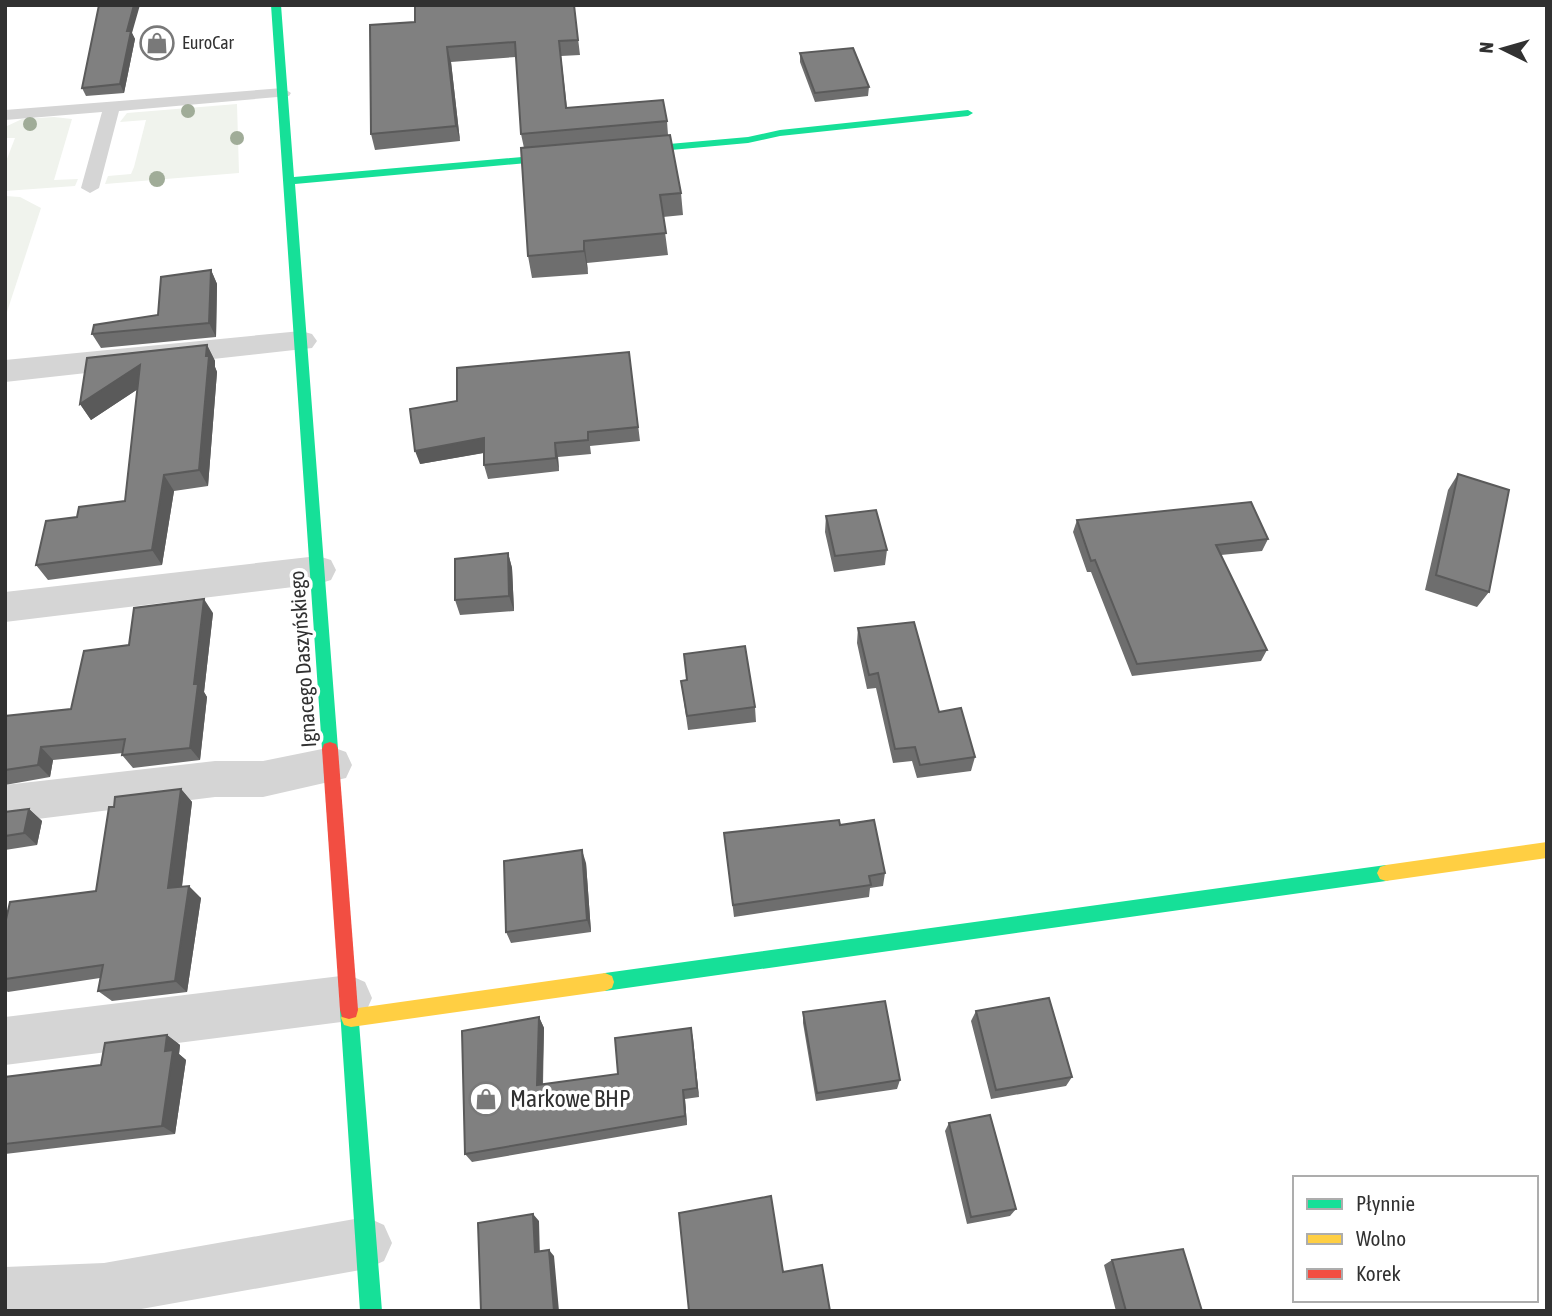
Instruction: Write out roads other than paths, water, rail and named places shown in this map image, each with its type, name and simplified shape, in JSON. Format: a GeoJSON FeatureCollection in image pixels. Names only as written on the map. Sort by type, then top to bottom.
{"type":"FeatureCollection","features":[{"type":"Feature","properties":{"kind":"street","name":"Ignacego Daszyńskiego"},"geometry":{"type":"LineString","coordinates":[[276,5],[371,1311]]}},
{"type":"Feature","properties":{"kind":"street"},"geometry":{"type":"LineString","coordinates":[[289,181],[748,140],[780,133],[968,113]]}},
{"type":"Feature","properties":{"kind":"street"},"geometry":{"type":"LineString","coordinates":[[5,371],[301,341]]}},
{"type":"Feature","properties":{"kind":"street"},"geometry":{"type":"LineString","coordinates":[[5,607],[318,570]]}},
{"type":"Feature","properties":{"kind":"street"},"geometry":{"type":"LineString","coordinates":[[5,804],[215,779],[263,779],[332,765]]}},
{"type":"Feature","properties":{"kind":"street"},"geometry":{"type":"LineString","coordinates":[[5,1041],[350,1008],[1547,850]]}},
{"type":"Feature","properties":{"kind":"street"},"geometry":{"type":"LineString","coordinates":[[5,1293],[104,1289],[366,1243]]}},
{"type":"Feature","properties":{"kind":"lane"},"geometry":{"type":"LineString","coordinates":[[5,115],[283,93]]}},
{"type":"Feature","properties":{"kind":"lane"},"geometry":{"type":"LineString","coordinates":[[90,188],[112,107]]}},
{"type":"Feature","properties":{"kind":"place","name":"EuroCar"},"geometry":{"type":"Point","coordinates":[157,43]}},
{"type":"Feature","properties":{"kind":"place","name":"Markowe BHP"},"geometry":{"type":"Point","coordinates":[486,1099]}}]}
